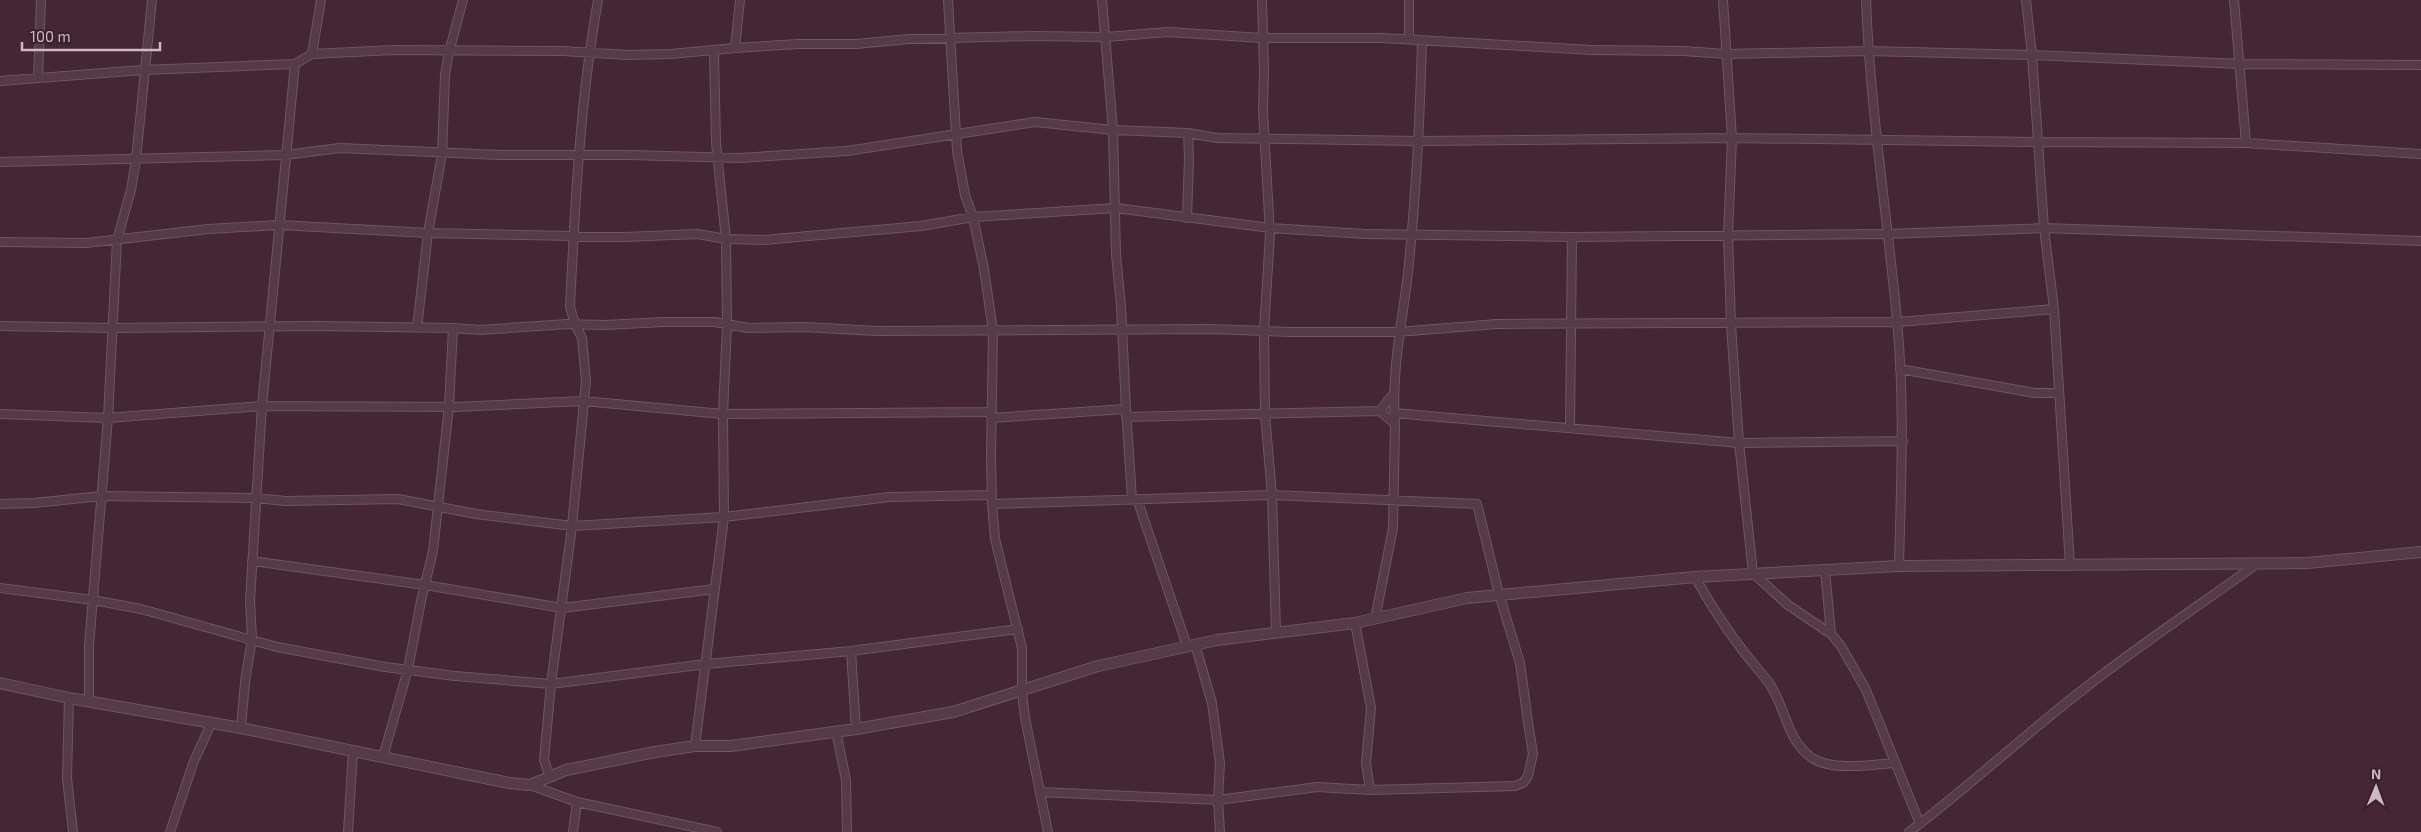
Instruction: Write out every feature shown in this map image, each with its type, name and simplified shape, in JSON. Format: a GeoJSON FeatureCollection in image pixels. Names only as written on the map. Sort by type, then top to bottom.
{"type":"FeatureCollection","features":[{"type":"Feature","properties":{"kind":"street"},"geometry":{"type":"LineString","coordinates":[[38,78],[41,0]]}},
{"type":"Feature","properties":{"kind":"street"},"geometry":{"type":"LineString","coordinates":[[89,700],[93,600],[108,418],[117,240],[131,190],[136,160],[152,0]]}},
{"type":"Feature","properties":{"kind":"street"},"geometry":{"type":"LineString","coordinates":[[312,54],[321,0]]}},
{"type":"Feature","properties":{"kind":"street"},"geometry":{"type":"LineString","coordinates":[[417,328],[428,233],[442,154],[445,74],[463,0]]}},
{"type":"Feature","properties":{"kind":"street"},"geometry":{"type":"LineString","coordinates":[[550,776],[544,760],[551,684],[572,526],[586,381],[582,338],[574,324],[570,307],[579,156],[590,53],[598,0]]}},
{"type":"Feature","properties":{"kind":"street"},"geometry":{"type":"LineString","coordinates":[[735,48],[740,0]]}},
{"type":"Feature","properties":{"kind":"street"},"geometry":{"type":"LineString","coordinates":[[948,0],[956,135],[965,195],[973,217],[984,268],[993,331],[991,495],[995,539],[1002,575],[1022,648],[1022,692],[1048,832]]}},
{"type":"Feature","properties":{"kind":"street"},"geometry":{"type":"LineString","coordinates":[[1102,0],[1113,130],[1116,255],[1126,413],[1134,499],[1212,703],[1220,763],[1218,800],[1220,832]]}},
{"type":"Feature","properties":{"kind":"street"},"geometry":{"type":"LineString","coordinates":[[1262,0],[1262,111],[1270,228],[1264,330],[1265,414],[1272,495],[1276,632]]}},
{"type":"Feature","properties":{"kind":"street"},"geometry":{"type":"LineString","coordinates":[[1409,0],[1409,39]]}},
{"type":"Feature","properties":{"kind":"street"},"geometry":{"type":"LineString","coordinates":[[1723,0],[1732,138],[1728,235],[1730,324],[1739,442],[1753,573],[1788,605],[1831,634],[1866,690],[1920,824]]}},
{"type":"Feature","properties":{"kind":"street"},"geometry":{"type":"LineString","coordinates":[[1866,0],[1868,51],[1898,322],[1903,441],[1898,566]]}},
{"type":"Feature","properties":{"kind":"street"},"geometry":{"type":"LineString","coordinates":[[2026,0],[2032,55],[2044,228],[2054,309],[2070,566]]}},
{"type":"Feature","properties":{"kind":"street"},"geometry":{"type":"LineString","coordinates":[[2234,0],[2241,64],[2246,143]]}},
{"type":"Feature","properties":{"kind":"street"},"geometry":{"type":"LineString","coordinates":[[0,81],[144,70],[295,64],[312,54],[394,50],[449,52],[563,51],[662,54],[714,52],[735,48],[798,44],[856,44],[950,38],[1033,36],[1106,37],[1168,32],[1263,38],[1409,39],[1592,50],[1684,51],[1726,54],[1868,51],[2032,55],[2241,64],[2421,65]]}},
{"type":"Feature","properties":{"kind":"street"},"geometry":{"type":"LineString","coordinates":[[1375,619],[1391,547],[1395,424],[1393,394],[1398,332],[1408,272],[1420,141],[1422,41]]}},
{"type":"Feature","properties":{"kind":"street"},"geometry":{"type":"LineString","coordinates":[[695,746],[724,517],[723,414],[727,324],[726,239],[717,157],[714,52]]}},
{"type":"Feature","properties":{"kind":"street"},"geometry":{"type":"LineString","coordinates":[[241,728],[245,682],[252,639],[250,601],[262,406],[272,327],[285,155],[295,64]]}},
{"type":"Feature","properties":{"kind":"street"},"geometry":{"type":"LineString","coordinates":[[0,162],[285,155],[340,148],[442,154],[740,158],[847,150],[1036,122],[1113,130],[1188,133],[1217,138],[1420,141],[1732,138],[2246,143],[2421,154]]}},
{"type":"Feature","properties":{"kind":"street"},"geometry":{"type":"LineString","coordinates":[[1188,133],[1188,218]]}},
{"type":"Feature","properties":{"kind":"street"},"geometry":{"type":"LineString","coordinates":[[0,242],[86,243],[208,229],[279,225],[428,233],[624,237],[698,234],[726,239],[764,240],[921,226],[973,217],[1116,208],[1270,228],[1366,234],[1572,237],[1888,234],[2044,228],[2421,242]]}},
{"type":"Feature","properties":{"kind":"street"},"geometry":{"type":"LineString","coordinates":[[1570,427],[1572,237]]}},
{"type":"Feature","properties":{"kind":"street"},"geometry":{"type":"LineString","coordinates":[[0,326],[112,328],[453,328],[480,330],[574,324],[605,325],[663,322],[727,324],[748,328],[804,327],[877,331],[964,329],[993,331],[1264,330],[1291,332],[1398,332],[1497,324],[1898,322],[2054,309]]}},
{"type":"Feature","properties":{"kind":"street"},"geometry":{"type":"LineString","coordinates":[[383,757],[408,669],[433,551],[449,406],[453,328]]}},
{"type":"Feature","properties":{"kind":"street"},"geometry":{"type":"LineString","coordinates":[[1900,369],[2035,393],[2058,393]]}},
{"type":"Feature","properties":{"kind":"street"},"geometry":{"type":"LineString","coordinates":[[1380,411],[1393,394]]}},
{"type":"Feature","properties":{"kind":"street"},"geometry":{"type":"LineString","coordinates":[[0,414],[108,418],[262,406],[449,406],[583,401],[723,414],[1265,414],[1380,411],[1395,424]]}},
{"type":"Feature","properties":{"kind":"street"},"geometry":{"type":"LineString","coordinates":[[1394,413],[1739,442],[1903,441]]}},
{"type":"Feature","properties":{"kind":"street"},"geometry":{"type":"LineString","coordinates":[[0,504],[34,503],[102,496],[256,498],[285,501],[398,499],[438,505],[476,514],[572,526],[724,517],[890,498],[991,495]]}},
{"type":"Feature","properties":{"kind":"street"},"geometry":{"type":"LineString","coordinates":[[992,504],[1272,495],[1477,504],[1499,594],[1520,663],[1532,754],[1528,776],[1523,783],[1516,786],[1370,790],[1317,787],[1218,800],[1040,792]]}},
{"type":"Feature","properties":{"kind":"street"},"geometry":{"type":"LineString","coordinates":[[530,785],[566,770],[695,746],[731,746],[856,729],[953,712],[1022,692],[1098,666],[1191,645],[1276,632],[1355,623],[1467,598],[1499,594],[1695,577],[1898,566],[2307,563],[2421,552]]}},
{"type":"Feature","properties":{"kind":"street"},"geometry":{"type":"LineString","coordinates":[[252,561],[425,585],[562,608],[715,588]]}},
{"type":"Feature","properties":{"kind":"street"},"geometry":{"type":"LineString","coordinates":[[1909,832],[1960,793],[2032,730],[2087,686],[2258,563]]}},
{"type":"Feature","properties":{"kind":"street"},"geometry":{"type":"LineString","coordinates":[[1825,570],[1831,634]]}},
{"type":"Feature","properties":{"kind":"street"},"geometry":{"type":"LineString","coordinates":[[1695,577],[1738,644],[1770,684],[1788,728],[1800,747],[1813,759],[1832,764],[1846,766],[1894,763]]}},
{"type":"Feature","properties":{"kind":"street"},"geometry":{"type":"LineString","coordinates":[[0,588],[93,600],[141,609],[277,647],[456,676],[551,684],[706,664],[851,651],[1018,629]]}},
{"type":"Feature","properties":{"kind":"street"},"geometry":{"type":"LineString","coordinates":[[1355,623],[1371,708],[1366,763],[1370,790]]}},
{"type":"Feature","properties":{"kind":"street"},"geometry":{"type":"LineString","coordinates":[[851,651],[856,729]]}},
{"type":"Feature","properties":{"kind":"street"},"geometry":{"type":"LineString","coordinates":[[0,683],[69,698],[241,728],[509,783],[530,785],[578,802],[717,832]]}},
{"type":"Feature","properties":{"kind":"street"},"geometry":{"type":"LineString","coordinates":[[69,698],[67,778],[73,832]]}},
{"type":"Feature","properties":{"kind":"street"},"geometry":{"type":"LineString","coordinates":[[170,832],[194,761],[211,724]]}},
{"type":"Feature","properties":{"kind":"street"},"geometry":{"type":"LineString","coordinates":[[836,732],[846,780],[847,832]]}},
{"type":"Feature","properties":{"kind":"street"},"geometry":{"type":"LineString","coordinates":[[348,832],[353,751]]}},
{"type":"Feature","properties":{"kind":"street"},"geometry":{"type":"LineString","coordinates":[[574,832],[578,802]]}}]}
